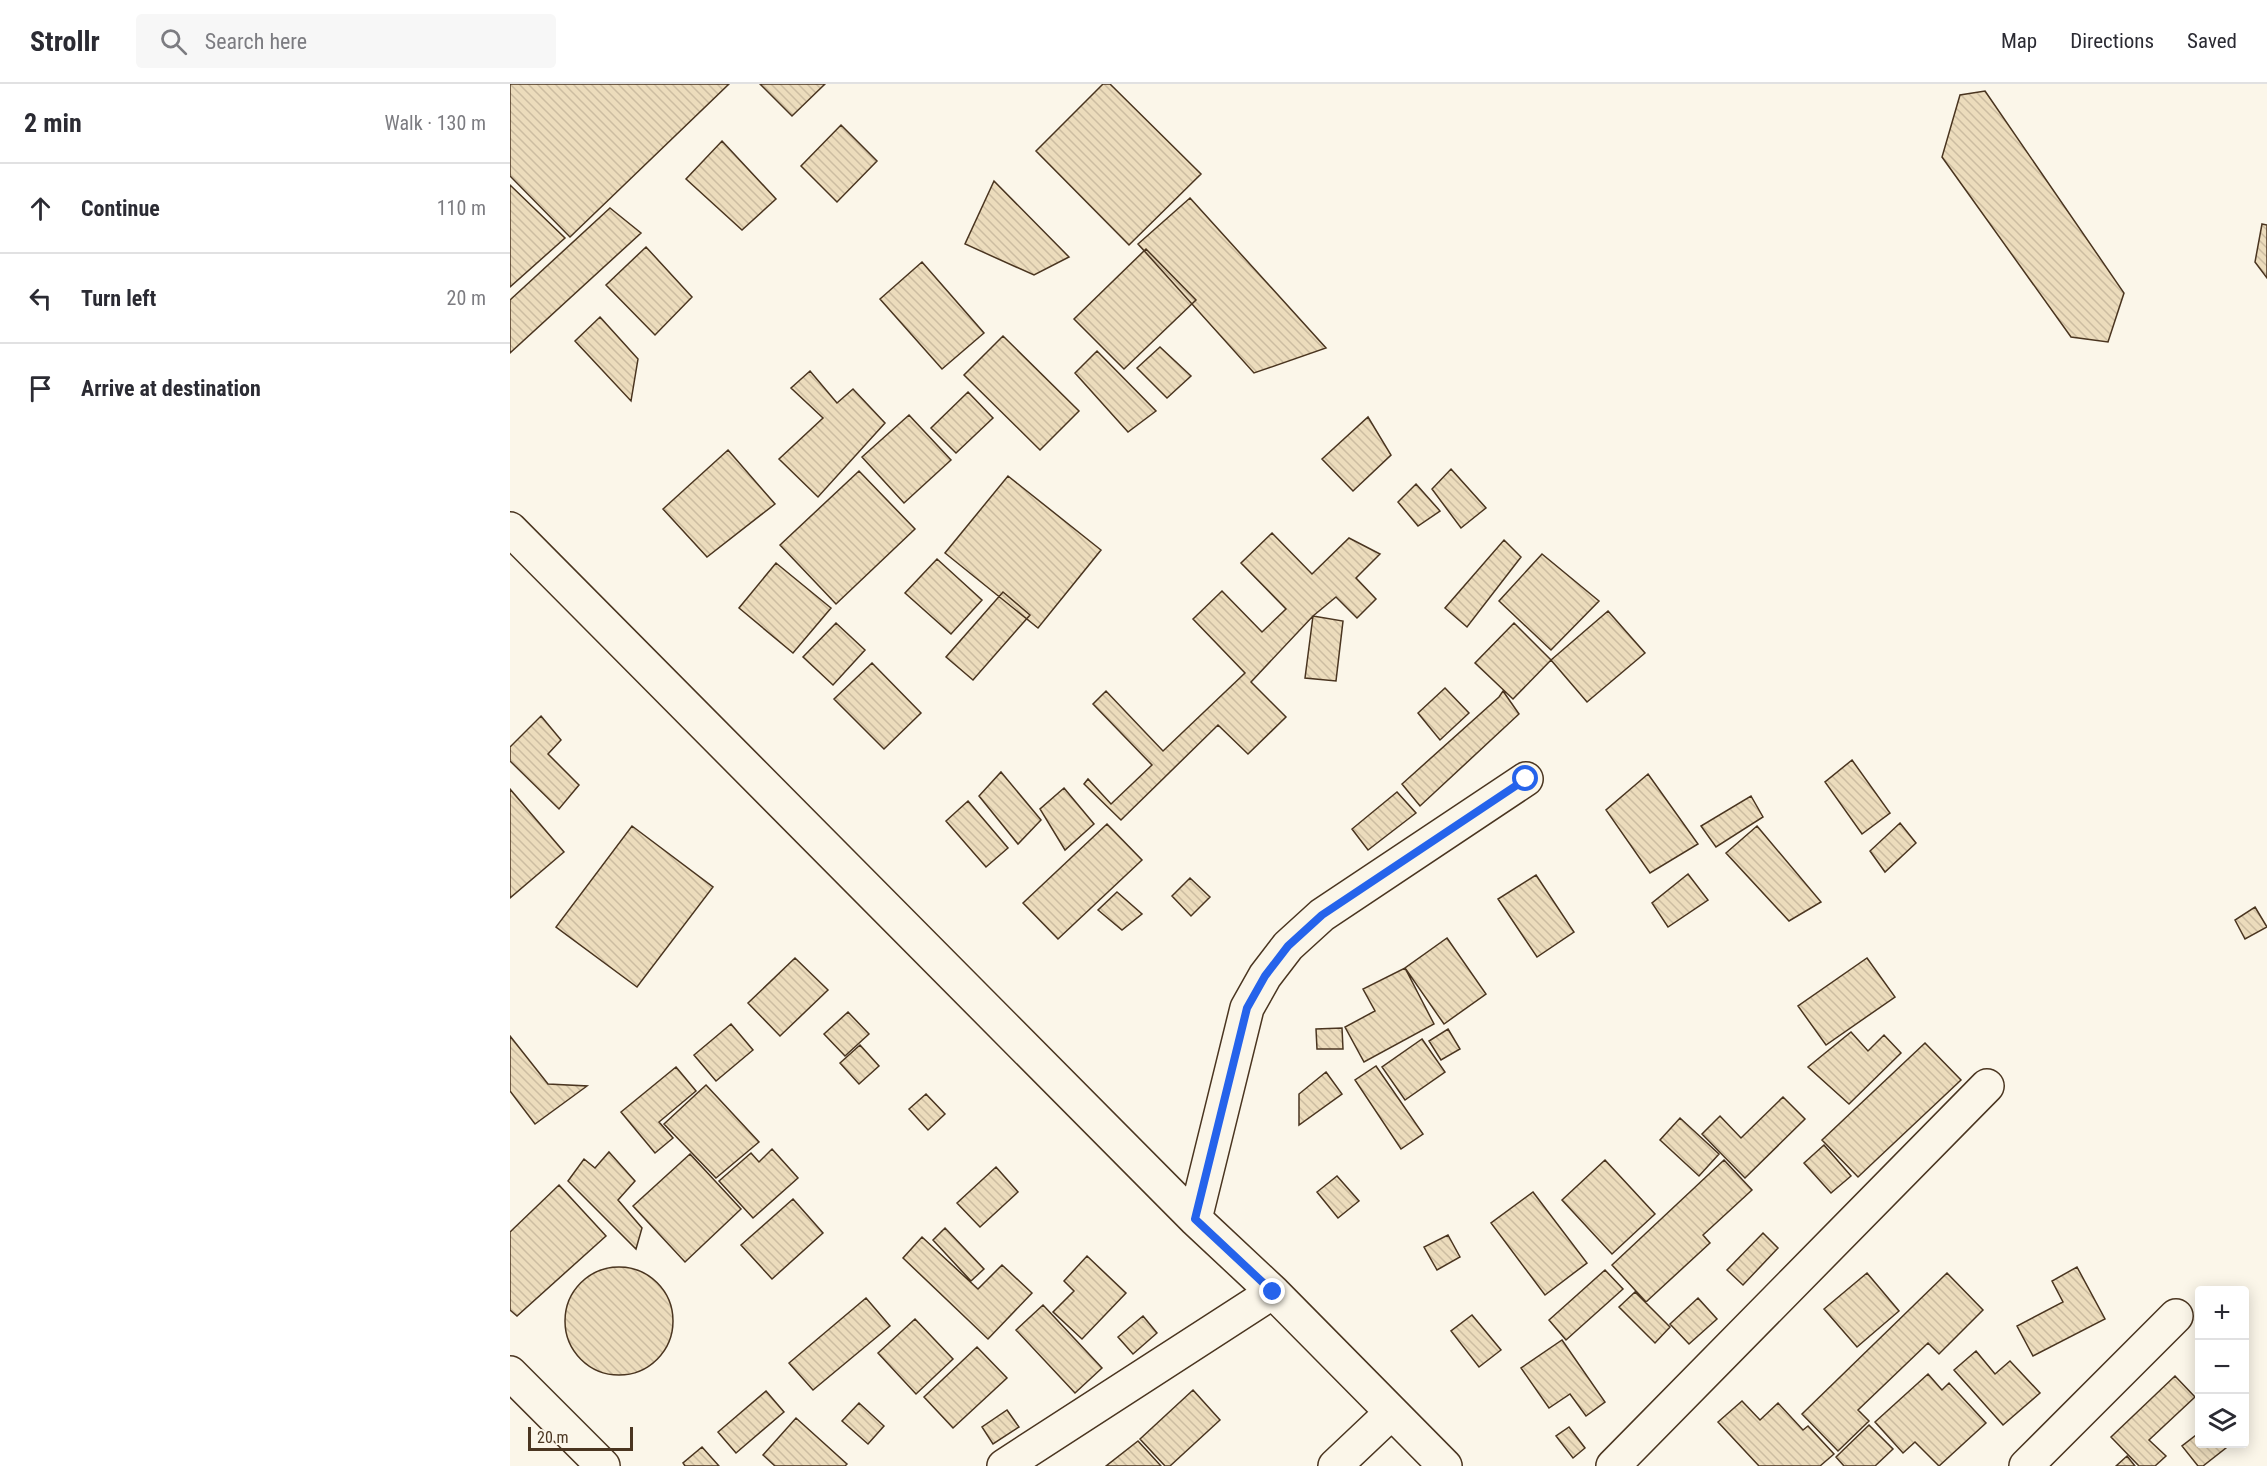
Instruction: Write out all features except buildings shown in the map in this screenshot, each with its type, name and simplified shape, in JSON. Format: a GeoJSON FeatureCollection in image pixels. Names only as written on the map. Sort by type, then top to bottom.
{"type":"FeatureCollection","features":[{"type":"Feature","properties":{"kind":"street"},"geometry":{"type":"LineString","coordinates":[[510,529],[1195,1219],[1273,1292],[1445,1466]]}},
{"type":"Feature","properties":{"kind":"street"},"geometry":{"type":"LineString","coordinates":[[1195,1219],[1247,1008],[1265,976],[1288,946],[1322,915],[1526,779]]}},
{"type":"Feature","properties":{"kind":"street"},"geometry":{"type":"LineString","coordinates":[[1613,1466],[1987,1086]]}},
{"type":"Feature","properties":{"kind":"street"},"geometry":{"type":"LineString","coordinates":[[1004,1466],[1273,1292]]}},
{"type":"Feature","properties":{"kind":"street"},"geometry":{"type":"LineString","coordinates":[[2026,1466],[2176,1316]]}},
{"type":"Feature","properties":{"kind":"street"},"geometry":{"type":"LineString","coordinates":[[510,1373],[603,1466]]}},
{"type":"Feature","properties":{"kind":"street"},"geometry":{"type":"LineString","coordinates":[[1335,1466],[1391,1413]]}},
{"type":"Feature","properties":{"kind":"route"},"geometry":{"type":"LineString","coordinates":[[1273,1292],[1195,1219],[1247,1008],[1265,976],[1288,946],[1322,915],[1526,779]]}}]}
